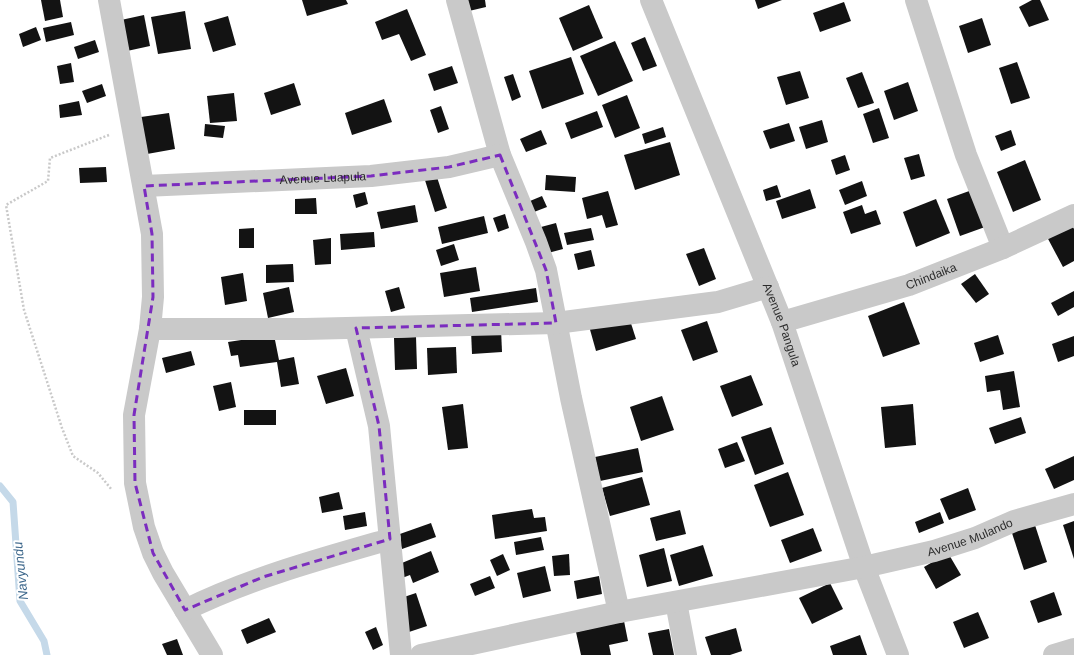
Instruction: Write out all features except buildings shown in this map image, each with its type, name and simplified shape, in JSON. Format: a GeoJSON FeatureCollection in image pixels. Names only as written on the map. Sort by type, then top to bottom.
{"type":"FeatureCollection","features":[{"type":"Feature","properties":{"kind":"street"},"geometry":{"type":"LineString","coordinates":[[108,0],[152,234],[153,297],[150,328],[134,415],[135,483],[144,527],[152,552],[184,610],[212,655]]}},
{"type":"Feature","properties":{"kind":"street"},"geometry":{"type":"LineString","coordinates":[[457,0],[500,155],[546,270],[571,398],[619,612]]}},
{"type":"Feature","properties":{"kind":"street","name":"Avenue Pangula"},"geometry":{"type":"LineString","coordinates":[[651,0],[782,322],[864,567],[898,655]]}},
{"type":"Feature","properties":{"kind":"street"},"geometry":{"type":"LineString","coordinates":[[916,0],[959,133],[1003,248]]}},
{"type":"Feature","properties":{"kind":"street","name":"Avenue Luapula"},"geometry":{"type":"LineString","coordinates":[[144,186],[371,176],[449,167],[500,155]]}},
{"type":"Feature","properties":{"kind":"street","name":"Chindaika"},"geometry":{"type":"LineString","coordinates":[[782,322],[909,285],[1003,248],[1074,216]]}},
{"type":"Feature","properties":{"kind":"street"},"geometry":{"type":"LineString","coordinates":[[150,328],[356,328],[556,323],[718,302],[768,286]]}},
{"type":"Feature","properties":{"kind":"street"},"geometry":{"type":"LineString","coordinates":[[356,328],[379,426],[401,655]]}},
{"type":"Feature","properties":{"kind":"street","name":"Avenue Mulando"},"geometry":{"type":"LineString","coordinates":[[420,655],[619,612],[864,567],[934,551],[975,538],[1014,522],[1074,504]]}},
{"type":"Feature","properties":{"kind":"street"},"geometry":{"type":"LineString","coordinates":[[184,610],[216,595],[263,577],[390,539]]}},
{"type":"Feature","properties":{"kind":"street"},"geometry":{"type":"LineString","coordinates":[[676,602],[686,655]]}},
{"type":"Feature","properties":{"kind":"street"},"geometry":{"type":"LineString","coordinates":[[1054,655],[1074,649]]}},
{"type":"Feature","properties":{"kind":"path"},"geometry":{"type":"LineString","coordinates":[[132,126],[50,158],[48,181],[6,205],[24,310],[62,428],[73,456],[98,473],[120,501],[140,504]]}},
{"type":"Feature","properties":{"kind":"highlighted area"},"geometry":{"type":"Polygon","coordinates":[[[500,155],[546,270],[556,323],[356,328],[379,426],[390,539],[263,577],[185,610],[153,553],[135,483],[134,415],[153,297],[152,234],[144,186],[371,176],[449,167],[500,155]]]}},
{"type":"Feature","properties":{"kind":"waterway","name":"Navyundu"},"geometry":{"type":"LineString","coordinates":[[0,486],[13,502],[20,601],[44,641],[47,655]]}}]}
